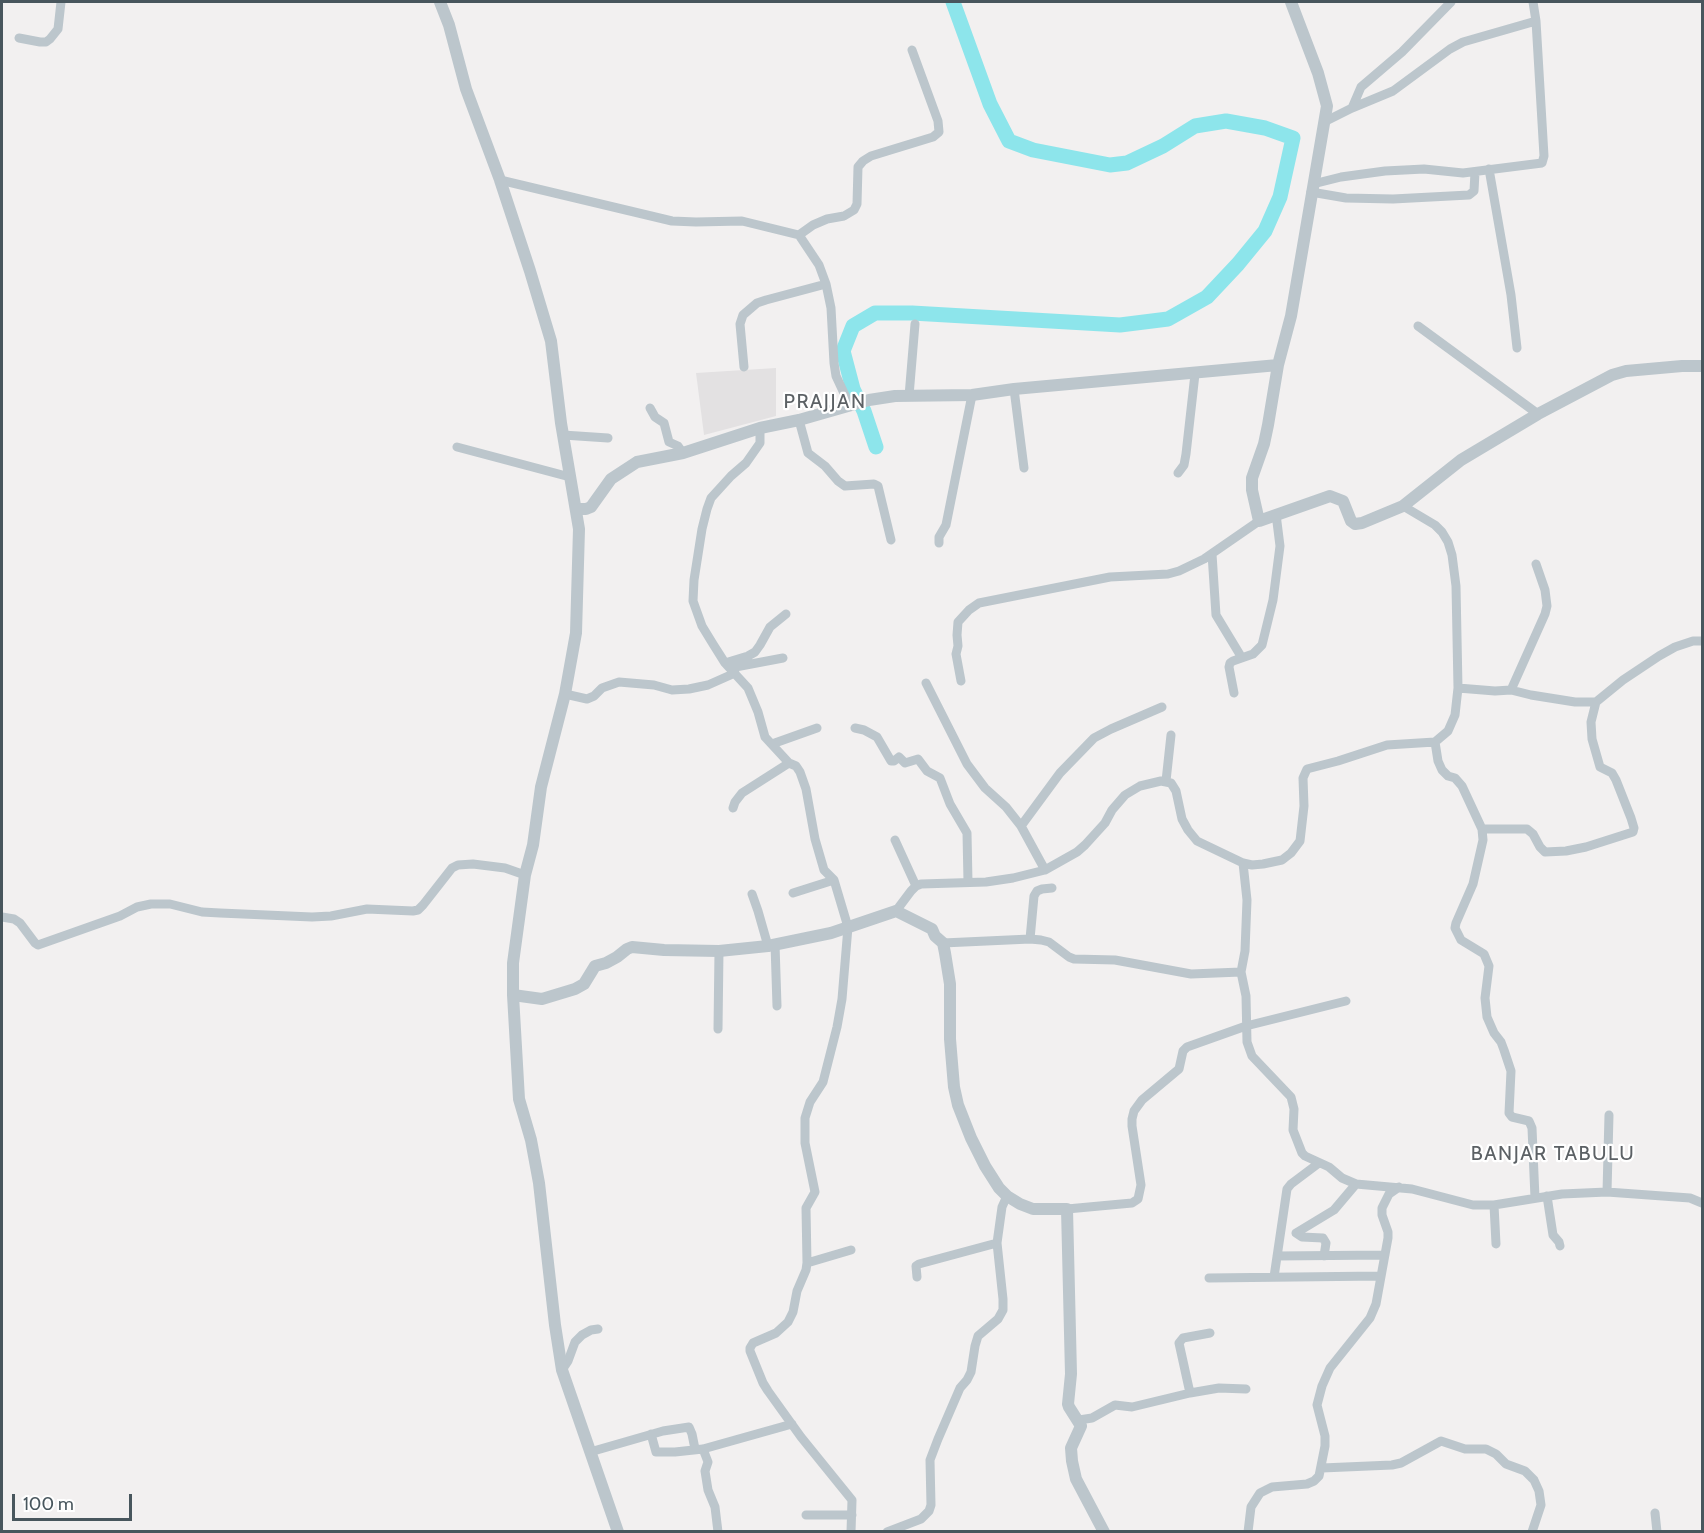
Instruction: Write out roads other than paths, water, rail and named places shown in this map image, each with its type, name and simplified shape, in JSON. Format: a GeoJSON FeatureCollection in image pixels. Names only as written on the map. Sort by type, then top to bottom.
{"type":"FeatureCollection","features":[{"type":"Feature","properties":{"kind":"street"},"geometry":{"type":"LineString","coordinates":[[19,38],[40,42],[50,39],[58,29],[61,2]]}},
{"type":"Feature","properties":{"kind":"street"},"geometry":{"type":"LineString","coordinates":[[441,2],[470,103],[500,180],[550,341],[563,435],[577,509],[579,546],[576,633],[565,694],[541,787],[533,845],[525,875],[513,963],[513,995],[519,1099],[531,1140],[539,1183],[562,1370],[618,1532]]}},
{"type":"Feature","properties":{"kind":"street"},"geometry":{"type":"LineString","coordinates":[[1259,521],[1252,490],[1252,478],[1264,444],[1278,365],[1291,316],[1327,106],[1318,73],[1291,2]]}},
{"type":"Feature","properties":{"kind":"street"},"geometry":{"type":"LineString","coordinates":[[1352,108],[1360,87],[1402,52],[1451,2]]}},
{"type":"Feature","properties":{"kind":"street"},"geometry":{"type":"LineString","coordinates":[[1312,188],[1341,177],[1385,171],[1424,169],[1455,173],[1475,172],[1539,164],[1543,161],[1536,21],[1533,2]]}},
{"type":"Feature","properties":{"kind":"street"},"geometry":{"type":"LineString","coordinates":[[1324,122],[1393,91],[1463,42],[1536,21]]}},
{"type":"Feature","properties":{"kind":"street"},"geometry":{"type":"LineString","coordinates":[[799,235],[813,225],[827,219],[844,216],[854,210],[857,204],[858,167],[863,161],[871,156],[933,137],[939,132],[938,121],[912,50]]}},
{"type":"Feature","properties":{"kind":"street"},"geometry":{"type":"LineString","coordinates":[[1489,170],[1512,295],[1517,348]]}},
{"type":"Feature","properties":{"kind":"street"},"geometry":{"type":"LineString","coordinates":[[1312,188],[1346,198],[1393,199],[1469,195],[1474,191],[1475,172]]}},
{"type":"Feature","properties":{"kind":"street"},"geometry":{"type":"LineString","coordinates":[[500,180],[672,221],[684,223],[742,220],[799,235],[819,265],[826,284],[831,308],[834,363],[837,376],[852,405]]}},
{"type":"Feature","properties":{"kind":"street"},"geometry":{"type":"LineString","coordinates":[[744,367],[740,324],[743,315],[757,303],[826,284]]}},
{"type":"Feature","properties":{"kind":"street"},"geometry":{"type":"LineString","coordinates":[[909,396],[915,324]]}},
{"type":"Feature","properties":{"kind":"street"},"geometry":{"type":"LineString","coordinates":[[1418,326],[1538,414]]}},
{"type":"Feature","properties":{"kind":"street"},"geometry":{"type":"LineString","coordinates":[[577,509],[591,507],[611,479],[637,462],[683,453],[760,428],[799,420],[869,400],[889,396],[972,395],[1014,389],[1278,365]]}},
{"type":"Feature","properties":{"kind":"street"},"geometry":{"type":"LineString","coordinates":[[961,681],[956,654],[959,642],[958,622],[979,603],[1110,577],[1168,574],[1212,554],[1259,521],[1330,496],[1343,501],[1355,524],[1362,523],[1403,506],[1461,460],[1538,414],[1619,373],[1702,366]]}},
{"type":"Feature","properties":{"kind":"street"},"geometry":{"type":"LineString","coordinates":[[1178,473],[1184,465],[1186,454],[1195,374]]}},
{"type":"Feature","properties":{"kind":"street"},"geometry":{"type":"LineString","coordinates":[[1014,389],[1024,468]]}},
{"type":"Feature","properties":{"kind":"street"},"geometry":{"type":"LineString","coordinates":[[939,543],[939,537],[946,525],[972,395]]}},
{"type":"Feature","properties":{"kind":"street"},"geometry":{"type":"LineString","coordinates":[[650,408],[655,417],[664,423],[669,442],[678,446],[683,453]]}},
{"type":"Feature","properties":{"kind":"street"},"geometry":{"type":"LineString","coordinates":[[799,420],[808,453],[825,466],[838,481],[844,486],[874,484],[878,486],[891,540]]}},
{"type":"Feature","properties":{"kind":"street"},"geometry":{"type":"LineString","coordinates":[[760,428],[760,443],[746,463],[711,498],[702,529],[693,601],[712,644],[748,688],[765,737],[789,763],[796,766],[803,779],[824,870],[834,880],[848,927],[842,999],[837,1027],[823,1082],[810,1102],[805,1118],[805,1143],[815,1192],[806,1208],[807,1263],[788,1322],[776,1333],[753,1342],[750,1348],[763,1383],[792,1424],[848,1494],[852,1504],[851,1532]]}},
{"type":"Feature","properties":{"kind":"street"},"geometry":{"type":"LineString","coordinates":[[563,435],[608,438]]}},
{"type":"Feature","properties":{"kind":"street"},"geometry":{"type":"LineString","coordinates":[[457,447],[570,477]]}},
{"type":"Feature","properties":{"kind":"street"},"geometry":{"type":"LineString","coordinates":[[513,995],[542,999],[575,989],[584,984],[595,966],[606,963],[632,947],[672,951],[719,951],[771,945],[831,933],[896,911],[915,886],[1013,878],[1045,870],[1085,846],[1125,795],[1140,786],[1166,781],[1171,783],[1176,791],[1182,819],[1197,841],[1243,864],[1263,864],[1282,860],[1300,841],[1304,806],[1303,778],[1307,769],[1387,745],[1435,742],[1448,731],[1455,716],[1458,688],[1456,586],[1448,542],[1435,525],[1403,506]]}},
{"type":"Feature","properties":{"kind":"street"},"geometry":{"type":"LineString","coordinates":[[1234,693],[1229,667],[1233,661],[1253,654],[1262,645],[1274,600],[1280,546],[1276,514]]}},
{"type":"Feature","properties":{"kind":"street"},"geometry":{"type":"LineString","coordinates":[[1212,554],[1216,615],[1242,658]]}},
{"type":"Feature","properties":{"kind":"street"},"geometry":{"type":"LineString","coordinates":[[1511,690],[1547,606],[1545,590],[1536,564]]}},
{"type":"Feature","properties":{"kind":"street"},"geometry":{"type":"LineString","coordinates":[[565,694],[587,699],[603,688],[619,682],[654,685],[672,690],[708,685],[755,652],[770,627],[786,614]]}},
{"type":"Feature","properties":{"kind":"street"},"geometry":{"type":"LineString","coordinates":[[1482,829],[1527,829],[1545,852],[1586,847],[1634,832],[1616,780],[1612,773],[1600,767],[1592,739],[1591,722],[1596,702],[1623,680],[1659,656],[1675,647],[1693,641],[1702,641]]}},
{"type":"Feature","properties":{"kind":"street"},"geometry":{"type":"LineString","coordinates":[[730,668],[783,658]]}},
{"type":"Feature","properties":{"kind":"street"},"geometry":{"type":"LineString","coordinates":[[926,683],[967,764],[985,788],[1006,807],[1021,826],[1045,870]]}},
{"type":"Feature","properties":{"kind":"street"},"geometry":{"type":"LineString","coordinates":[[1458,688],[1495,692],[1511,690],[1575,702],[1596,702]]}},
{"type":"Feature","properties":{"kind":"street"},"geometry":{"type":"LineString","coordinates":[[1021,826],[1060,773],[1094,738],[1162,707]]}},
{"type":"Feature","properties":{"kind":"street"},"geometry":{"type":"LineString","coordinates":[[772,744],[817,728]]}},
{"type":"Feature","properties":{"kind":"street"},"geometry":{"type":"LineString","coordinates":[[855,728],[877,737],[891,760],[894,761],[899,757],[905,763],[918,759],[927,771],[940,778],[953,809],[967,832],[968,882]]}},
{"type":"Feature","properties":{"kind":"street"},"geometry":{"type":"LineString","coordinates":[[1166,781],[1172,735]]}},
{"type":"Feature","properties":{"kind":"street"},"geometry":{"type":"LineString","coordinates":[[1435,742],[1442,770],[1448,776],[1455,778],[1462,786],[1482,829],[1483,840],[1473,884],[1455,928],[1461,940],[1484,954],[1489,966],[1485,992],[1487,1017],[1501,1042],[1511,1071],[1509,1115],[1529,1121],[1532,1128],[1535,1198]]}},
{"type":"Feature","properties":{"kind":"street"},"geometry":{"type":"LineString","coordinates":[[733,808],[742,793],[789,763]]}},
{"type":"Feature","properties":{"kind":"street"},"geometry":{"type":"LineString","coordinates":[[895,840],[915,886]]}},
{"type":"Feature","properties":{"kind":"street"},"geometry":{"type":"LineString","coordinates":[[2,918],[14,919],[20,923],[38,945],[120,916],[137,907],[151,904],[170,904],[220,914],[312,917],[332,916],[368,909],[413,911],[423,905],[452,868],[458,865],[473,864],[505,868],[525,875]]}},
{"type":"Feature","properties":{"kind":"street"},"geometry":{"type":"LineString","coordinates":[[1243,864],[1247,900],[1245,951],[1240,972],[1246,996],[1247,1042],[1252,1056],[1291,1097],[1294,1109],[1293,1130],[1302,1153],[1310,1159],[1329,1167],[1342,1178],[1356,1184],[1412,1189],[1473,1205],[1494,1205],[1547,1196],[1607,1192],[1689,1198],[1702,1203]]}},
{"type":"Feature","properties":{"kind":"street"},"geometry":{"type":"LineString","coordinates":[[793,893],[834,880]]}},
{"type":"Feature","properties":{"kind":"street"},"geometry":{"type":"LineString","coordinates":[[1030,939],[1034,896],[1037,891],[1052,888]]}},
{"type":"Feature","properties":{"kind":"street"},"geometry":{"type":"LineString","coordinates":[[752,894],[771,945],[777,1005]]}},
{"type":"Feature","properties":{"kind":"street"},"geometry":{"type":"LineString","coordinates":[[896,911],[932,929],[935,936],[944,943],[1045,940],[1074,959],[1122,961],[1191,974],[1240,972]]}},
{"type":"Feature","properties":{"kind":"street"},"geometry":{"type":"LineString","coordinates":[[944,943],[950,984],[950,1039],[954,1087],[958,1105],[971,1138],[999,1188],[1007,1196],[1033,1209],[1067,1209],[1132,1203],[1138,1199],[1141,1185],[1132,1126],[1134,1111],[1142,1100],[1179,1070],[1183,1051],[1187,1047],[1246,1026],[1346,1001]]}},
{"type":"Feature","properties":{"kind":"street"},"geometry":{"type":"LineString","coordinates":[[718,1029],[719,951]]}},
{"type":"Feature","properties":{"kind":"street"},"geometry":{"type":"LineString","coordinates":[[1607,1192],[1609,1115]]}},
{"type":"Feature","properties":{"kind":"street"},"geometry":{"type":"LineString","coordinates":[[1274,1277],[1287,1189],[1319,1163]]}},
{"type":"Feature","properties":{"kind":"street"},"geometry":{"type":"LineString","coordinates":[[1324,1256],[1326,1242],[1323,1238],[1302,1237],[1296,1233],[1334,1210],[1356,1184]]}},
{"type":"Feature","properties":{"kind":"street"},"geometry":{"type":"LineString","coordinates":[[1248,1532],[1251,1507],[1260,1493],[1267,1488],[1310,1483],[1318,1479],[1322,1468],[1325,1436],[1317,1405],[1322,1386],[1330,1368],[1370,1318],[1376,1304],[1388,1232],[1382,1208],[1389,1194],[1399,1187]]}},
{"type":"Feature","properties":{"kind":"street"},"geometry":{"type":"LineString","coordinates":[[887,1532],[921,1519],[929,1511],[931,1505],[930,1460],[960,1388],[971,1372],[978,1336],[998,1319],[1003,1310],[997,1243],[1002,1207],[1007,1196]]}},
{"type":"Feature","properties":{"kind":"street"},"geometry":{"type":"LineString","coordinates":[[1547,1196],[1553,1235],[1560,1246]]}},
{"type":"Feature","properties":{"kind":"street"},"geometry":{"type":"LineString","coordinates":[[1494,1205],[1496,1244]]}},
{"type":"Feature","properties":{"kind":"street"},"geometry":{"type":"LineString","coordinates":[[1067,1209],[1071,1374],[1068,1404],[1079,1420],[1081,1429],[1071,1448],[1076,1479],[1104,1532]]}},
{"type":"Feature","properties":{"kind":"street"},"geometry":{"type":"LineString","coordinates":[[917,1278],[916,1266],[919,1264],[997,1243]]}},
{"type":"Feature","properties":{"kind":"street"},"geometry":{"type":"LineString","coordinates":[[807,1263],[851,1250]]}},
{"type":"Feature","properties":{"kind":"street"},"geometry":{"type":"LineString","coordinates":[[1277,1256],[1385,1255]]}},
{"type":"Feature","properties":{"kind":"street"},"geometry":{"type":"LineString","coordinates":[[1209,1278],[1380,1276]]}},
{"type":"Feature","properties":{"kind":"street"},"geometry":{"type":"LineString","coordinates":[[562,1370],[568,1361],[574,1342],[591,1330],[598,1329]]}},
{"type":"Feature","properties":{"kind":"street"},"geometry":{"type":"LineString","coordinates":[[1190,1393],[1179,1343],[1183,1338],[1210,1333]]}},
{"type":"Feature","properties":{"kind":"street"},"geometry":{"type":"LineString","coordinates":[[1079,1420],[1092,1418],[1115,1405],[1132,1407],[1220,1388],[1246,1389]]}},
{"type":"Feature","properties":{"kind":"street"},"geometry":{"type":"LineString","coordinates":[[651,1434],[657,1452],[699,1449],[792,1424]]}},
{"type":"Feature","properties":{"kind":"street"},"geometry":{"type":"LineString","coordinates":[[590,1452],[651,1434],[689,1426],[699,1449],[708,1462],[705,1471],[708,1490],[715,1507],[718,1532]]}},
{"type":"Feature","properties":{"kind":"street"},"geometry":{"type":"LineString","coordinates":[[1322,1468],[1401,1463],[1441,1441],[1465,1449],[1486,1449],[1496,1454],[1506,1464],[1525,1471],[1534,1480],[1539,1491],[1541,1505],[1532,1532]]}},
{"type":"Feature","properties":{"kind":"street"},"geometry":{"type":"LineString","coordinates":[[1655,1514],[1657,1532]]}},
{"type":"Feature","properties":{"kind":"street"},"geometry":{"type":"LineString","coordinates":[[806,1515],[852,1515]]}},
{"type":"Feature","properties":{"kind":"waterway"},"geometry":{"type":"LineString","coordinates":[[876,447],[864,411],[853,389],[843,351],[853,326],[875,313],[912,313],[1120,325],[1168,319],[1207,297],[1265,231],[1280,197],[1293,138],[1265,128],[1226,121],[1195,126],[1163,146],[1127,163],[1110,165],[1033,150],[1009,141],[990,104],[953,2]]}},
{"type":"Feature","properties":{"kind":"district","name":"PRAJJAN"},"geometry":{"type":"Point","coordinates":[825,402]}},
{"type":"Feature","properties":{"kind":"district","name":"BANJAR TABULU"},"geometry":{"type":"Point","coordinates":[1553,1154]}}]}
